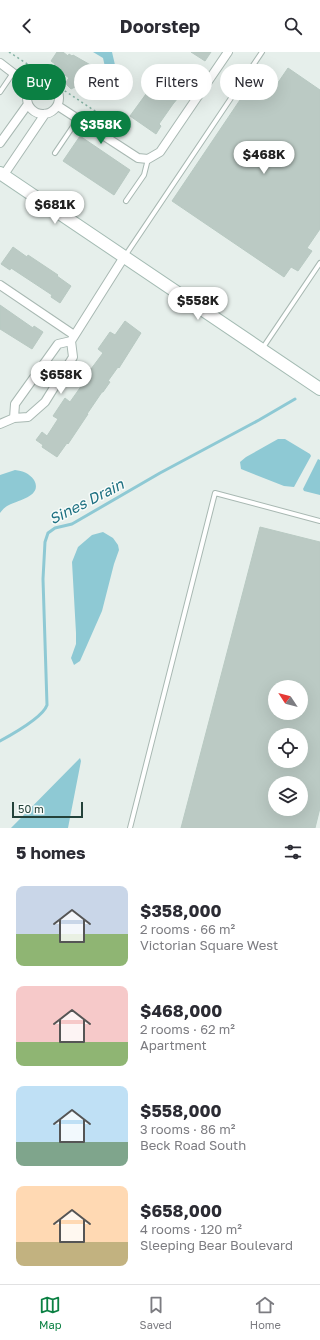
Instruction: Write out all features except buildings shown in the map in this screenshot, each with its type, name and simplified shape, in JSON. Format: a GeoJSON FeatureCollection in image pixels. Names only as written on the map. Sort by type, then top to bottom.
{"type":"FeatureCollection","features":[{"type":"Feature","properties":{"kind":"main road"},"geometry":{"type":"LineString","coordinates":[[2,175],[320,389]]}},
{"type":"Feature","properties":{"kind":"street"},"geometry":{"type":"LineString","coordinates":[[58,106],[138,158],[143,160],[148,159],[160,152],[228,52]]}},
{"type":"Feature","properties":{"kind":"street"},"geometry":{"type":"LineString","coordinates":[[0,64],[12,72]]}},
{"type":"Feature","properties":{"kind":"street"},"geometry":{"type":"LineString","coordinates":[[27,100],[28,104],[35,112],[44,114]]}},
{"type":"Feature","properties":{"kind":"street"},"geometry":{"type":"LineString","coordinates":[[2,175],[44,114],[54,110],[58,106],[60,100]]}},
{"type":"Feature","properties":{"kind":"street"},"geometry":{"type":"LineString","coordinates":[[0,143],[28,104]]}},
{"type":"Feature","properties":{"kind":"street"},"geometry":{"type":"LineString","coordinates":[[0,424],[14,418],[28,417],[45,402],[73,357],[73,338],[124,257]]}},
{"type":"Feature","properties":{"kind":"street"},"geometry":{"type":"LineString","coordinates":[[0,285],[73,338]]}},
{"type":"Feature","properties":{"kind":"street"},"geometry":{"type":"LineString","coordinates":[[14,418],[15,404],[58,344],[73,338]]}},
{"type":"Feature","properties":{"kind":"lane"},"geometry":{"type":"LineString","coordinates":[[124,257],[262,52]]}},
{"type":"Feature","properties":{"kind":"lane"},"geometry":{"type":"LineString","coordinates":[[0,92],[12,74]]}},
{"type":"Feature","properties":{"kind":"lane"},"geometry":{"type":"LineString","coordinates":[[55,154],[78,118]]}},
{"type":"Feature","properties":{"kind":"lane"},"geometry":{"type":"LineString","coordinates":[[126,201],[144,175],[148,159]]}},
{"type":"Feature","properties":{"kind":"lane"},"geometry":{"type":"LineString","coordinates":[[261,350],[320,264]]}},
{"type":"Feature","properties":{"kind":"lane"},"geometry":{"type":"LineString","coordinates":[[130,828],[215,493],[320,520]]}},
{"type":"Feature","properties":{"kind":"path"},"geometry":{"type":"LineString","coordinates":[[9,52],[44,75],[56,78],[62,84],[65,91],[119,127]]}},
{"type":"Feature","properties":{"kind":"water"},"geometry":{"type":"Polygon","coordinates":[[[93,52],[112,52],[115,64],[104,64],[103,58],[93,52]]]}},
{"type":"Feature","properties":{"kind":"water"},"geometry":{"type":"Polygon","coordinates":[[[278,439],[285,439],[311,456],[294,487],[284,486],[241,469],[240,462],[246,457],[278,439]]]}},
{"type":"Feature","properties":{"kind":"water"},"geometry":{"type":"Polygon","coordinates":[[[318,459],[320,460],[320,495],[304,491],[303,489],[318,459]]]}},
{"type":"Feature","properties":{"kind":"water"},"geometry":{"type":"Polygon","coordinates":[[[15,470],[26,473],[34,480],[36,485],[35,490],[28,497],[6,507],[0,513],[0,475],[15,470]]]}},
{"type":"Feature","properties":{"kind":"water"},"geometry":{"type":"Polygon","coordinates":[[[103,532],[113,538],[118,545],[119,550],[102,611],[80,661],[74,665],[71,658],[76,644],[72,562],[78,547],[92,535],[103,532]]]}},
{"type":"Feature","properties":{"kind":"water"},"geometry":{"type":"Polygon","coordinates":[[[80,758],[81,761],[68,828],[11,828],[80,758]]]}},
{"type":"Feature","properties":{"kind":"waterway","name":"Sines Drain"},"geometry":{"type":"LineString","coordinates":[[0,741],[40,715],[47,705],[43,579],[45,542],[48,533],[55,528],[72,524],[160,473],[295,399]]}}]}
